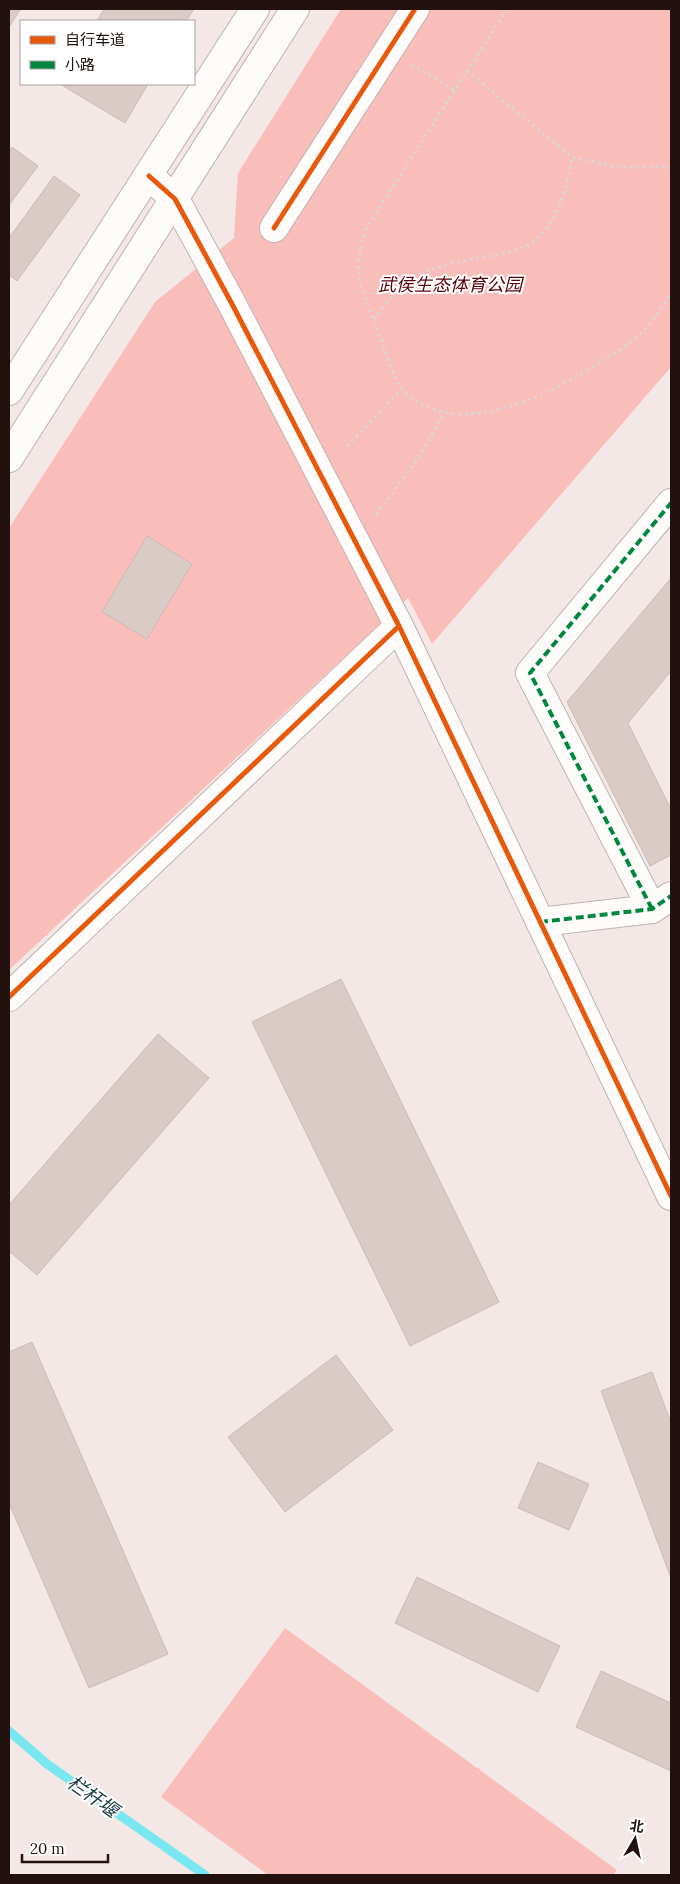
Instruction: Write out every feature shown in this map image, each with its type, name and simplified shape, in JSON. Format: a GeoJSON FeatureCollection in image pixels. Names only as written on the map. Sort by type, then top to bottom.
{"type":"FeatureCollection","features":[{"type":"Feature","properties":{"kind":"street"},"geometry":{"type":"LineString","coordinates":[[9,391],[255,9]]}},
{"type":"Feature","properties":{"kind":"street"},"geometry":{"type":"LineString","coordinates":[[9,458],[295,9]]}},
{"type":"Feature","properties":{"kind":"street"},"geometry":{"type":"LineString","coordinates":[[274,228],[415,9]]}},
{"type":"Feature","properties":{"kind":"street"},"geometry":{"type":"LineString","coordinates":[[149,176],[175,199],[232,304],[399,626],[671,1196]]}},
{"type":"Feature","properties":{"kind":"street"},"geometry":{"type":"LineString","coordinates":[[540,922],[661,902],[530,673],[671,503]]}},
{"type":"Feature","properties":{"kind":"street"},"geometry":{"type":"LineString","coordinates":[[9,997],[399,626]]}},
{"type":"Feature","properties":{"kind":"path"},"geometry":{"type":"LineString","coordinates":[[507,9],[368,227],[358,252],[358,279],[401,390],[428,408],[455,414],[486,412],[525,402],[578,377],[632,341],[660,313],[671,293]]}},
{"type":"Feature","properties":{"kind":"path"},"geometry":{"type":"LineString","coordinates":[[388,51],[455,90]]}},
{"type":"Feature","properties":{"kind":"path"},"geometry":{"type":"LineString","coordinates":[[467,71],[572,157],[618,167],[671,167]]}},
{"type":"Feature","properties":{"kind":"path"},"geometry":{"type":"LineString","coordinates":[[374,319],[390,298],[412,278],[442,266],[504,253],[533,242],[550,222],[568,184],[572,157]]}},
{"type":"Feature","properties":{"kind":"path"},"geometry":{"type":"LineString","coordinates":[[347,446],[401,390]]}},
{"type":"Feature","properties":{"kind":"path"},"geometry":{"type":"LineString","coordinates":[[376,515],[421,454],[445,412]]}},
{"type":"Feature","properties":{"kind":"green space","name":"武侯生态体育公园"},"geometry":{"type":"Polygon","coordinates":[[[341,9],[671,9],[671,367],[432,644],[408,598],[9,970],[9,528],[155,302],[234,238],[238,173],[341,9]]]}},
{"type":"Feature","properties":{"kind":"green space"},"geometry":{"type":"Polygon","coordinates":[[[285,1628],[617,1870],[613,1875],[268,1875],[161,1797],[285,1628]]]}},
{"type":"Feature","properties":{"kind":"building"},"geometry":{"type":"Polygon","coordinates":[[[9,9],[20,10],[9,27],[9,9]]]}},
{"type":"Feature","properties":{"kind":"building"},"geometry":{"type":"Polygon","coordinates":[[[104,9],[194,9],[187,20],[98,20],[104,9]]]}},
{"type":"Feature","properties":{"kind":"building"},"geometry":{"type":"Polygon","coordinates":[[[62,85],[147,85],[125,123],[62,85]]]}},
{"type":"Feature","properties":{"kind":"building"},"geometry":{"type":"Polygon","coordinates":[[[12,147],[38,166],[9,205],[9,152],[12,147]]]}},
{"type":"Feature","properties":{"kind":"building"},"geometry":{"type":"Polygon","coordinates":[[[54,176],[80,195],[17,281],[9,275],[9,238],[54,176]]]}},
{"type":"Feature","properties":{"kind":"building"},"geometry":{"type":"Polygon","coordinates":[[[147,536],[192,564],[147,639],[102,612],[147,536]]]}},
{"type":"Feature","properties":{"kind":"building"},"geometry":{"type":"Polygon","coordinates":[[[671,578],[671,671],[628,723],[671,809],[671,855],[650,866],[567,702],[671,578]]]}},
{"type":"Feature","properties":{"kind":"building"},"geometry":{"type":"Polygon","coordinates":[[[341,979],[499,1302],[410,1346],[252,1022],[341,979]]]}},
{"type":"Feature","properties":{"kind":"building"},"geometry":{"type":"Polygon","coordinates":[[[158,1034],[209,1078],[37,1275],[9,1251],[9,1205],[158,1034]]]}},
{"type":"Feature","properties":{"kind":"building"},"geometry":{"type":"Polygon","coordinates":[[[32,1342],[168,1654],[89,1688],[9,1503],[9,1352],[32,1342]]]}},
{"type":"Feature","properties":{"kind":"building"},"geometry":{"type":"Polygon","coordinates":[[[336,1355],[393,1430],[285,1512],[228,1437],[336,1355]]]}},
{"type":"Feature","properties":{"kind":"building"},"geometry":{"type":"Polygon","coordinates":[[[652,1372],[671,1423],[671,1578],[601,1391],[652,1372]]]}},
{"type":"Feature","properties":{"kind":"building"},"geometry":{"type":"Polygon","coordinates":[[[538,1462],[589,1484],[569,1530],[518,1508],[538,1462]]]}},
{"type":"Feature","properties":{"kind":"building"},"geometry":{"type":"Polygon","coordinates":[[[417,1577],[560,1646],[538,1692],[395,1623],[417,1577]]]}},
{"type":"Feature","properties":{"kind":"building"},"geometry":{"type":"Polygon","coordinates":[[[601,1671],[671,1703],[671,1771],[576,1727],[601,1671]]]}},
{"type":"Feature","properties":{"kind":"waterway","name":"栏杆堰"},"geometry":{"type":"LineString","coordinates":[[9,1731],[47,1764],[205,1875]]}},
{"type":"Feature","properties":{"kind":"marked path"},"geometry":{"type":"LineString","coordinates":[[652,909],[530,673],[671,503]]}},
{"type":"Feature","properties":{"kind":"marked path"},"geometry":{"type":"LineString","coordinates":[[540,922],[652,909],[671,896]]}},
{"type":"Feature","properties":{"kind":"cycle path"},"geometry":{"type":"LineString","coordinates":[[274,228],[415,9]]}},
{"type":"Feature","properties":{"kind":"cycle path"},"geometry":{"type":"LineString","coordinates":[[149,176],[175,199],[232,304],[399,626],[671,1196]]}},
{"type":"Feature","properties":{"kind":"cycle path"},"geometry":{"type":"LineString","coordinates":[[9,997],[399,626]]}}]}
